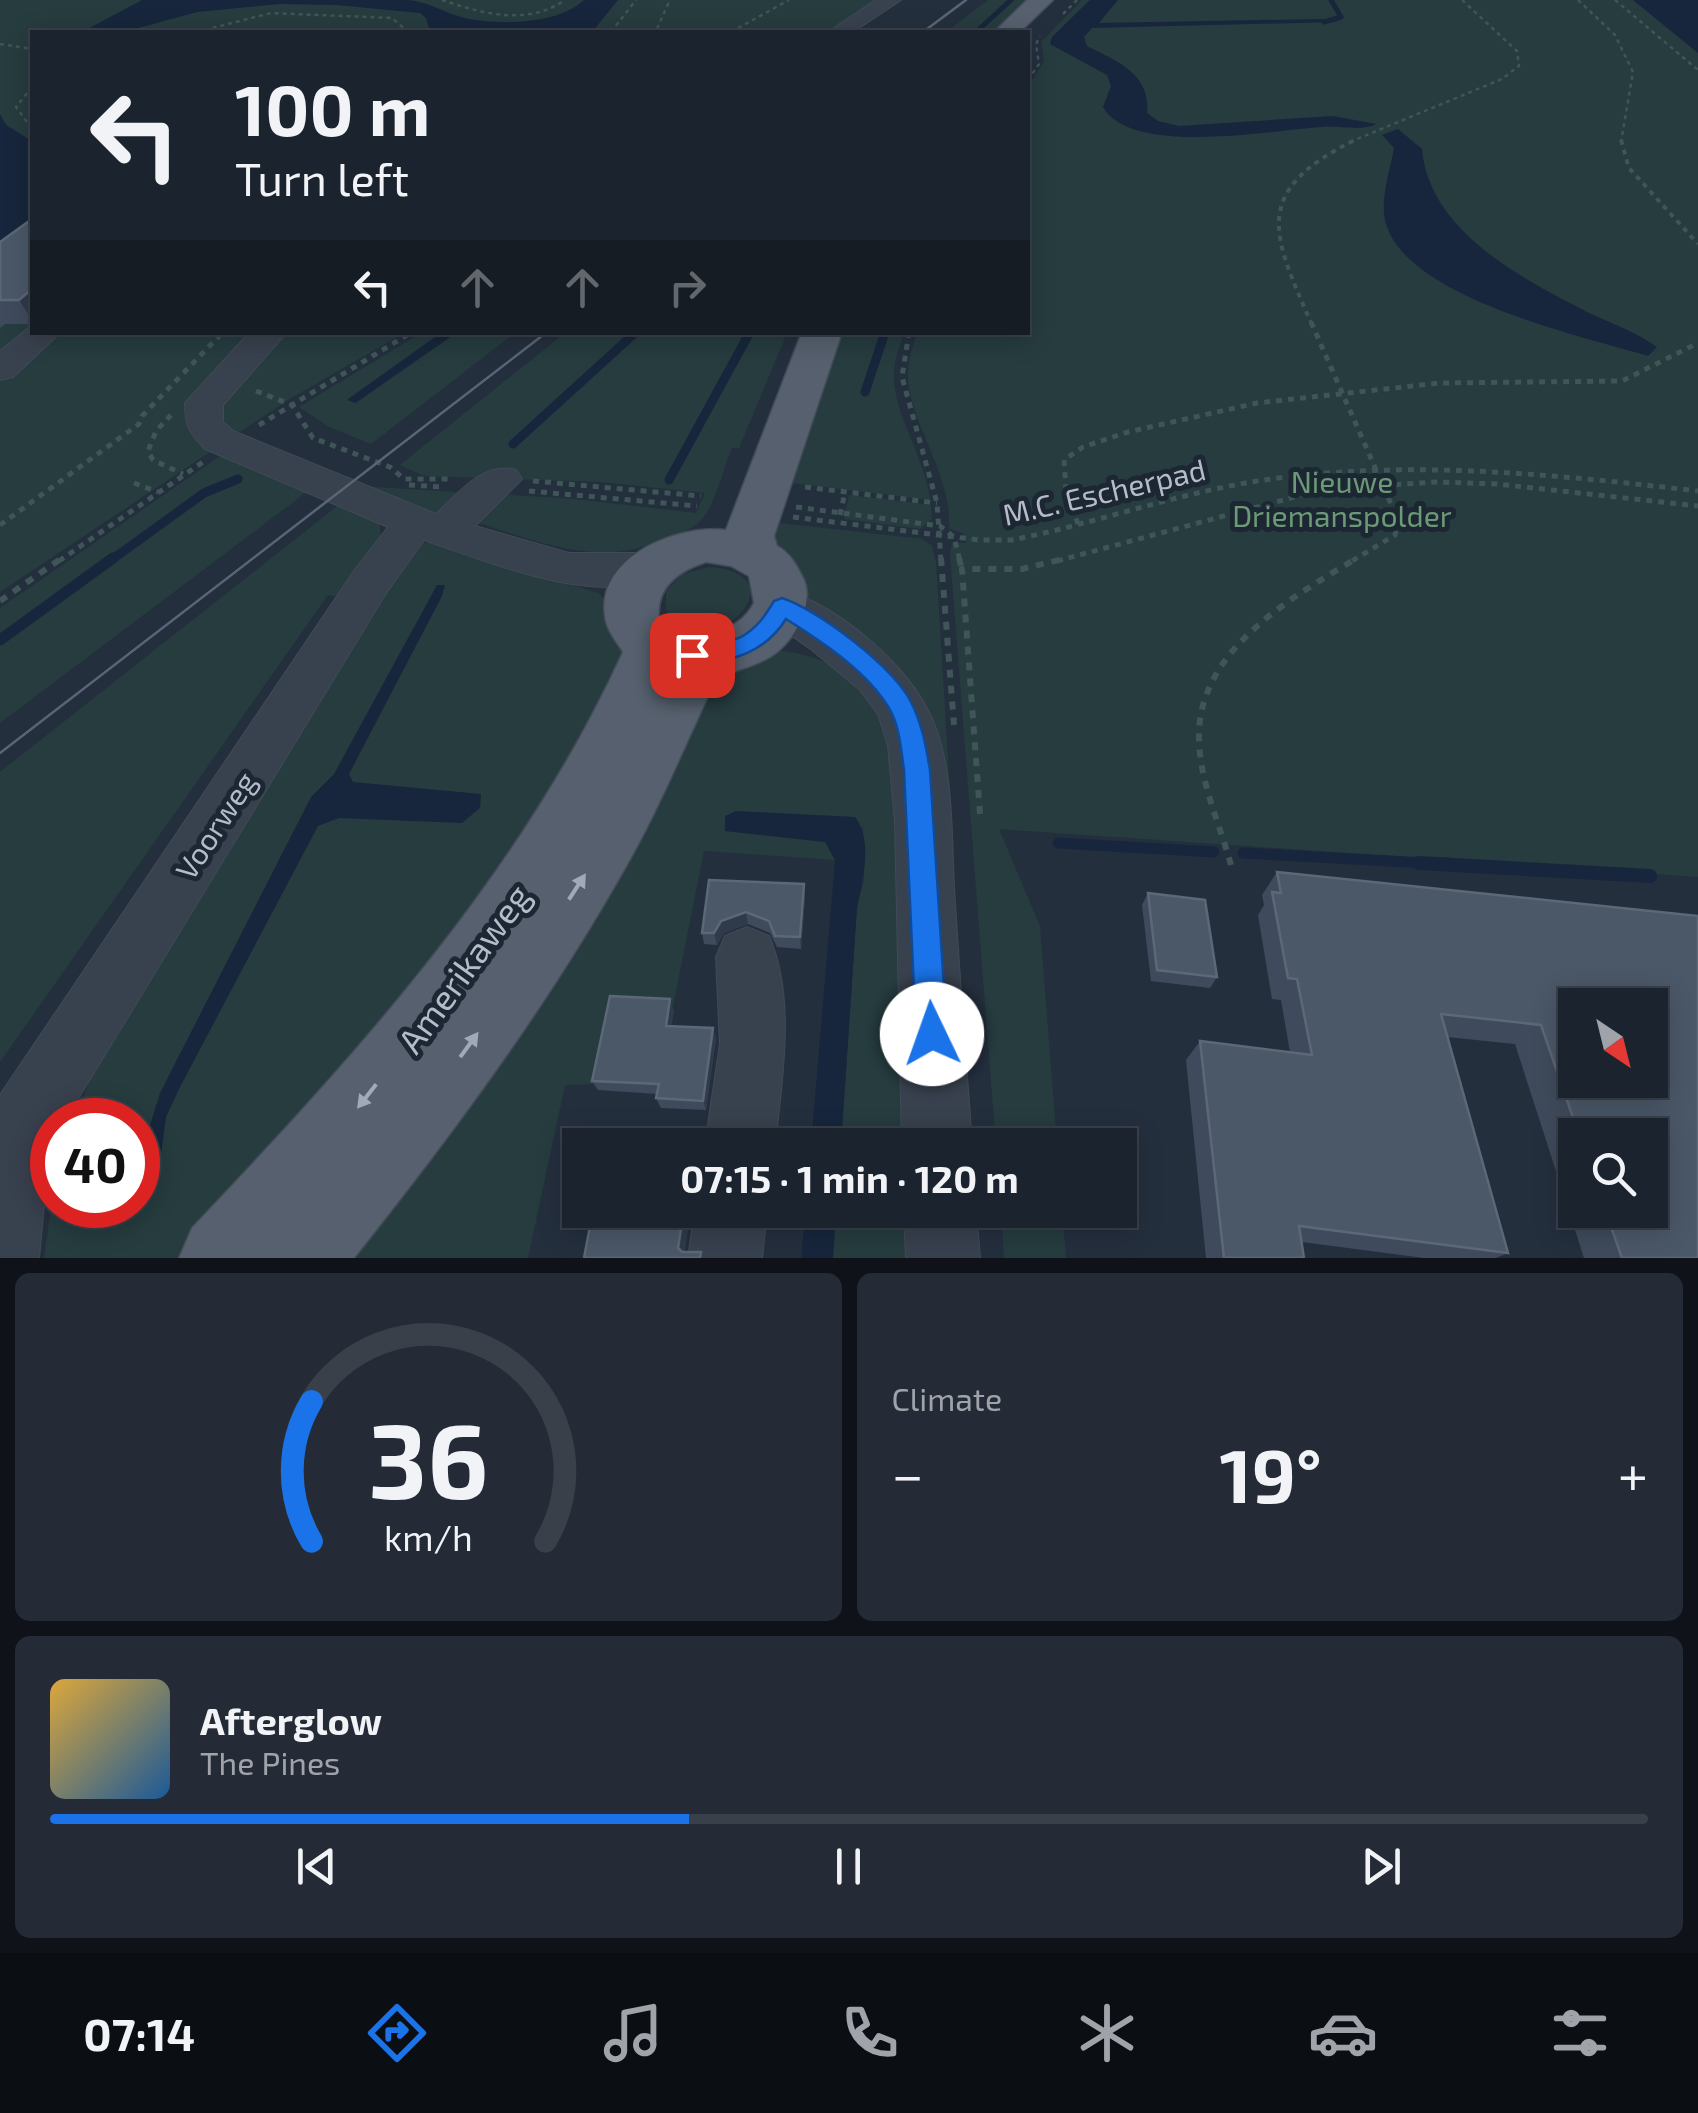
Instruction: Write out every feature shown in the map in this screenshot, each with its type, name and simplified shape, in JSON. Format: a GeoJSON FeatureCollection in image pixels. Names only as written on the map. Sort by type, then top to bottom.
{"type":"FeatureCollection","features":[{"type":"Feature","properties":{"kind":"main road"},"geometry":{"type":"LineString","coordinates":[[1008,30],[1041,0]]}},
{"type":"Feature","properties":{"kind":"main road"},"geometry":{"type":"LineString","coordinates":[[1028,30],[1060,0]]}},
{"type":"Feature","properties":{"kind":"main road"},"geometry":{"type":"LineString","coordinates":[[795,335],[716,530],[736,528],[749,536],[821,335]]}},
{"type":"Feature","properties":{"kind":"main road"},"geometry":{"type":"LineString","coordinates":[[736,528],[781,580],[696,619],[674,553],[736,528]]}},
{"type":"Feature","properties":{"kind":"main road","name":"Amerikaweg"},"geometry":{"type":"LineString","coordinates":[[222,1258],[352,1116],[491,936],[583,800],[633,701],[696,619]]}},
{"type":"Feature","properties":{"kind":"main road","name":"Amerikaweg"},"geometry":{"type":"LineString","coordinates":[[299,1258],[418,1115],[524,969],[603,847],[687,680],[696,619]]}},
{"type":"Feature","properties":{"kind":"street"},"geometry":{"type":"LineString","coordinates":[[841,30],[890,0]]}},
{"type":"Feature","properties":{"kind":"street"},"geometry":{"type":"LineString","coordinates":[[0,369],[40,335]]}},
{"type":"Feature","properties":{"kind":"street"},"geometry":{"type":"LineString","coordinates":[[267,335],[204,403],[202,414],[209,434],[429,526],[569,569],[696,619],[852,657],[899,703],[910,731],[921,810],[936,1128]]}},
{"type":"Feature","properties":{"kind":"street","name":"Voorweg"},"geometry":{"type":"LineString","coordinates":[[2,1258],[10,1130],[370,582],[489,468],[444,487]]}},
{"type":"Feature","properties":{"kind":"street"},"geometry":{"type":"LineString","coordinates":[[742,1128],[753,1044],[747,957]]}},
{"type":"Feature","properties":{"kind":"street"},"geometry":{"type":"LineString","coordinates":[[725,1258],[729,1228]]}},
{"type":"Feature","properties":{"kind":"street"},"geometry":{"type":"LineString","coordinates":[[941,1228],[943,1258]]}},
{"type":"Feature","properties":{"kind":"path"},"geometry":{"type":"LineString","coordinates":[[442,0],[476,13],[520,15],[555,9],[566,0]]}},
{"type":"Feature","properties":{"kind":"path"},"geometry":{"type":"LineString","coordinates":[[613,30],[636,0]]}},
{"type":"Feature","properties":{"kind":"path"},"geometry":{"type":"LineString","coordinates":[[655,30],[668,4],[664,0]]}},
{"type":"Feature","properties":{"kind":"path"},"geometry":{"type":"LineString","coordinates":[[736,30],[789,0]]}},
{"type":"Feature","properties":{"kind":"path"},"geometry":{"type":"LineString","coordinates":[[1030,77],[1039,64],[1038,38],[1077,0]]}},
{"type":"Feature","properties":{"kind":"path"},"geometry":{"type":"LineString","coordinates":[[1231,866],[1198,738],[1202,701],[1216,670],[1248,636],[1327,578],[1395,535],[1399,522],[1279,249],[1281,202],[1306,169],[1334,151],[1502,80],[1519,66],[1516,52],[1462,0]]}},
{"type":"Feature","properties":{"kind":"path"},"geometry":{"type":"LineString","coordinates":[[1578,0],[1615,35],[1633,72],[1631,96],[1620,124],[1629,168],[1698,244]]}},
{"type":"Feature","properties":{"kind":"path"},"geometry":{"type":"LineString","coordinates":[[1615,0],[1698,70]]}},
{"type":"Feature","properties":{"kind":"path"},"geometry":{"type":"LineString","coordinates":[[204,30],[271,12],[392,18],[406,30]]}},
{"type":"Feature","properties":{"kind":"path"},"geometry":{"type":"LineString","coordinates":[[0,46],[30,49]]}},
{"type":"Feature","properties":{"kind":"path"},"geometry":{"type":"LineString","coordinates":[[30,88],[17,103],[30,126]]}},
{"type":"Feature","properties":{"kind":"path"},"geometry":{"type":"LineString","coordinates":[[0,525],[139,424],[142,416],[220,335]]}},
{"type":"Feature","properties":{"kind":"path"},"geometry":{"type":"LineString","coordinates":[[268,419],[407,335]]}},
{"type":"Feature","properties":{"kind":"path"},"geometry":{"type":"LineString","coordinates":[[908,335],[903,354],[904,391],[938,503],[939,535]]}},
{"type":"Feature","properties":{"kind":"path"},"geometry":{"type":"LineString","coordinates":[[1078,524],[1062,472],[1064,460],[1071,452],[1128,432],[1197,415],[1342,391],[1440,383],[1622,380],[1698,344]]}},
{"type":"Feature","properties":{"kind":"path"},"geometry":{"type":"LineString","coordinates":[[229,377],[242,378],[240,388],[292,405],[306,432],[353,452]]}},
{"type":"Feature","properties":{"kind":"path"},"geometry":{"type":"LineString","coordinates":[[0,600],[184,475],[152,460],[148,451],[156,431],[180,406]]}},
{"type":"Feature","properties":{"kind":"path","name":"M.C. Escherpad"},"geometry":{"type":"LineString","coordinates":[[648,501],[653,491],[736,528],[838,522],[1012,540],[1220,487],[1376,469],[1522,472],[1698,492]]}},
{"type":"Feature","properties":{"kind":"path"},"geometry":{"type":"LineString","coordinates":[[134,483],[158,492]]}},
{"type":"Feature","properties":{"kind":"path"},"geometry":{"type":"LineString","coordinates":[[962,568],[1022,568],[1324,489],[1385,484],[1497,484],[1698,506]]}},
{"type":"Feature","properties":{"kind":"path"},"geometry":{"type":"LineString","coordinates":[[794,485],[938,503]]}},
{"type":"Feature","properties":{"kind":"path"},"geometry":{"type":"LineString","coordinates":[[838,522],[845,492]]}},
{"type":"Feature","properties":{"kind":"path"},"geometry":{"type":"LineString","coordinates":[[785,505],[940,526],[954,537],[962,568],[980,814]]}},
{"type":"Feature","properties":{"kind":"green space"},"geometry":{"type":"Polygon","coordinates":[[[0,0],[887,0],[840,30],[30,30],[30,335],[401,335],[288,400],[0,592],[0,0]]]}},
{"type":"Feature","properties":{"kind":"green space"},"geometry":{"type":"Polygon","coordinates":[[[988,0],[1038,0],[1004,30],[949,30],[988,0]]]}},
{"type":"Feature","properties":{"kind":"green space","name":"Nieuwe Driemanspolder"},"geometry":{"type":"Polygon","coordinates":[[[1082,0],[1090,0],[1052,37],[1096,0],[1698,0],[1698,877],[999,829],[1040,926],[1056,1128],[995,1128],[950,554],[952,543],[966,543],[963,533],[949,529],[944,487],[914,407],[908,366],[916,335],[1030,335],[1030,84],[1044,61],[1041,42],[1082,0]]]}},
{"type":"Feature","properties":{"kind":"green space"},"geometry":{"type":"Polygon","coordinates":[[[418,335],[439,335],[348,399],[356,403],[453,335],[512,335],[371,444],[329,427],[299,407],[418,335]]]}},
{"type":"Feature","properties":{"kind":"green space"},"geometry":{"type":"Polygon","coordinates":[[[562,335],[786,335],[739,448],[732,448],[702,519],[681,533],[642,547],[617,552],[567,549],[467,519],[494,494],[696,513],[705,493],[601,482],[424,476],[400,465],[562,335]]]}},
{"type":"Feature","properties":{"kind":"green space"},"geometry":{"type":"Polygon","coordinates":[[[830,335],[903,335],[895,366],[895,386],[930,500],[784,482],[830,335]]]}},
{"type":"Feature","properties":{"kind":"green space"},"geometry":{"type":"Polygon","coordinates":[[[223,454],[308,491],[0,723],[0,608],[223,454]]]}},
{"type":"Feature","properties":{"kind":"green space"},"geometry":{"type":"Polygon","coordinates":[[[359,486],[473,493],[435,517],[359,486]]]}},
{"type":"Feature","properties":{"kind":"green space"},"geometry":{"type":"Polygon","coordinates":[[[849,495],[931,505],[932,519],[920,529],[844,519],[849,495]]]}},
{"type":"Feature","properties":{"kind":"green space"},"geometry":{"type":"Polygon","coordinates":[[[341,503],[369,516],[380,529],[376,548],[363,571],[345,598],[328,595],[0,1062],[0,772],[341,503]]]}},
{"type":"Feature","properties":{"kind":"green space"},"geometry":{"type":"Polygon","coordinates":[[[762,521],[922,539],[932,546],[950,791],[940,787],[809,608],[762,521]]]}},
{"type":"Feature","properties":{"kind":"green space"},"geometry":{"type":"Polygon","coordinates":[[[439,543],[598,593],[612,607],[626,634],[627,662],[618,712],[207,1258],[44,1258],[48,1228],[160,1228],[160,1098],[83,1098],[92,1075],[406,549],[439,543]]]}},
{"type":"Feature","properties":{"kind":"green space"},"geometry":{"type":"Polygon","coordinates":[[[709,567],[737,573],[749,585],[749,600],[739,615],[723,626],[704,631],[684,626],[666,609],[666,591],[682,574],[709,567]]]}},
{"type":"Feature","properties":{"kind":"green space"},"geometry":{"type":"Polygon","coordinates":[[[771,649],[795,653],[834,666],[850,676],[876,705],[886,724],[895,747],[910,1128],[842,1128],[857,907],[864,879],[863,827],[725,831],[826,842],[835,860],[704,851],[673,1006],[614,1004],[596,1084],[565,1085],[528,1258],[321,1258],[446,1096],[699,683],[771,649]]]}},
{"type":"Feature","properties":{"kind":"green space"},"geometry":{"type":"Polygon","coordinates":[[[835,1228],[913,1228],[914,1258],[833,1258],[835,1228]]]}},
{"type":"Feature","properties":{"kind":"green space"},"geometry":{"type":"Polygon","coordinates":[[[1002,1228],[1064,1228],[1066,1258],[1004,1258],[1002,1228]]]}},
{"type":"Feature","properties":{"kind":"water"},"geometry":{"type":"Polygon","coordinates":[[[142,0],[408,0],[461,17],[508,22],[543,19],[584,0],[618,0],[594,30],[429,30],[420,13],[280,4],[197,12],[131,30],[86,30],[142,0]]]}},
{"type":"Feature","properties":{"kind":"water"},"geometry":{"type":"Polygon","coordinates":[[[1090,0],[1118,0],[1099,23],[1320,19],[1338,22],[1092,28],[1084,37],[1087,46],[1130,70],[1144,88],[1147,113],[1158,121],[1179,126],[1333,116],[1376,124],[1364,128],[1322,127],[1204,137],[1142,132],[1118,122],[1103,107],[1111,86],[1107,75],[1050,44],[1052,37],[1090,0]]]}},
{"type":"Feature","properties":{"kind":"water"},"geometry":{"type":"Polygon","coordinates":[[[1633,0],[1698,0],[1698,53],[1633,0]]]}},
{"type":"Feature","properties":{"kind":"water"},"geometry":{"type":"Polygon","coordinates":[[[0,114],[6,125],[30,140],[30,221],[0,243],[0,114]]]}},
{"type":"Feature","properties":{"kind":"water"},"geometry":{"type":"Polygon","coordinates":[[[1398,129],[1422,149],[1428,178],[1441,204],[1482,248],[1534,284],[1657,347],[1648,356],[1541,325],[1461,293],[1427,273],[1401,250],[1384,215],[1394,148],[1382,135],[1398,129]]]}},
{"type":"Feature","properties":{"kind":"water"},"geometry":{"type":"Polygon","coordinates":[[[438,335],[453,335],[355,403],[347,400],[438,335]]]}},
{"type":"Feature","properties":{"kind":"water"},"geometry":{"type":"Polygon","coordinates":[[[437,585],[445,585],[349,774],[353,782],[481,794],[480,808],[462,823],[339,818],[318,826],[179,1089],[166,1117],[160,1156],[160,1093],[311,797],[334,774],[437,585]]]}},
{"type":"Feature","properties":{"kind":"water"},"geometry":{"type":"Polygon","coordinates":[[[736,811],[855,817],[860,826],[865,861],[857,907],[842,1128],[812,1128],[835,860],[825,842],[725,831],[725,816],[736,811]]]}},
{"type":"Feature","properties":{"kind":"water"},"geometry":{"type":"Polygon","coordinates":[[[804,1228],[835,1228],[833,1258],[801,1258],[804,1228]]]}},
{"type":"Feature","properties":{"kind":"building"},"geometry":{"type":"Polygon","coordinates":[[[30,220],[30,291],[19,300],[0,300],[0,242],[30,220]]]}},
{"type":"Feature","properties":{"kind":"building"},"geometry":{"type":"Polygon","coordinates":[[[1277,872],[1698,916],[1698,1258],[1622,1258],[1611,1228],[1668,1228],[1668,1118],[1573,1118],[1566,1098],[1668,1098],[1668,988],[1558,988],[1558,1074],[1541,1025],[1441,1014],[1508,1253],[1299,1226],[1304,1258],[1224,1258],[1200,1041],[1312,1055],[1297,979],[1288,978],[1272,892],[1281,893],[1277,872]]]}},
{"type":"Feature","properties":{"kind":"building"},"geometry":{"type":"Polygon","coordinates":[[[709,880],[804,884],[800,937],[775,936],[769,921],[746,912],[721,921],[714,933],[702,933],[709,880]]]}},
{"type":"Feature","properties":{"kind":"building"},"geometry":{"type":"Polygon","coordinates":[[[1148,893],[1205,900],[1217,977],[1157,970],[1148,893]]]}},
{"type":"Feature","properties":{"kind":"building"},"geometry":{"type":"Polygon","coordinates":[[[610,996],[670,999],[666,1026],[713,1028],[703,1101],[656,1098],[659,1084],[592,1081],[610,996]]]}},
{"type":"Feature","properties":{"kind":"building"},"geometry":{"type":"Polygon","coordinates":[[[590,1228],[681,1228],[678,1248],[682,1252],[701,1252],[700,1258],[584,1258],[590,1228]]]}},
{"type":"Feature","properties":{"kind":"waterway"},"geometry":{"type":"LineString","coordinates":[[978,30],[1011,0]]}},
{"type":"Feature","properties":{"kind":"waterway"},"geometry":{"type":"LineString","coordinates":[[1324,22],[1341,17],[1331,0]]}},
{"type":"Feature","properties":{"kind":"waterway"},"geometry":{"type":"LineString","coordinates":[[513,444],[633,335]]}},
{"type":"Feature","properties":{"kind":"waterway"},"geometry":{"type":"LineString","coordinates":[[669,480],[748,335]]}},
{"type":"Feature","properties":{"kind":"waterway"},"geometry":{"type":"LineString","coordinates":[[865,392],[884,335]]}},
{"type":"Feature","properties":{"kind":"waterway"},"geometry":{"type":"LineString","coordinates":[[110,561],[204,493],[238,479]]}},
{"type":"Feature","properties":{"kind":"waterway"},"geometry":{"type":"LineString","coordinates":[[0,640],[113,558]]}},
{"type":"Feature","properties":{"kind":"waterway"},"geometry":{"type":"LineString","coordinates":[[1058,843],[1214,852]]}},
{"type":"Feature","properties":{"kind":"waterway"},"geometry":{"type":"LineString","coordinates":[[1243,853],[1463,865]]}},
{"type":"Feature","properties":{"kind":"waterway"},"geometry":{"type":"LineString","coordinates":[[1419,863],[1650,876]]}},
{"type":"Feature","properties":{"kind":"tram line"},"geometry":{"type":"LineString","coordinates":[[926,30],[966,0]]}},
{"type":"Feature","properties":{"kind":"tram line"},"geometry":{"type":"LineString","coordinates":[[0,753],[543,335]]}},
{"type":"Feature","properties":{"kind":"route"},"geometry":{"type":"LineString","coordinates":[[692,655],[720,654],[759,638],[782,606],[825,633],[876,677],[899,703],[910,731],[921,810],[932,1034]]}}]}
